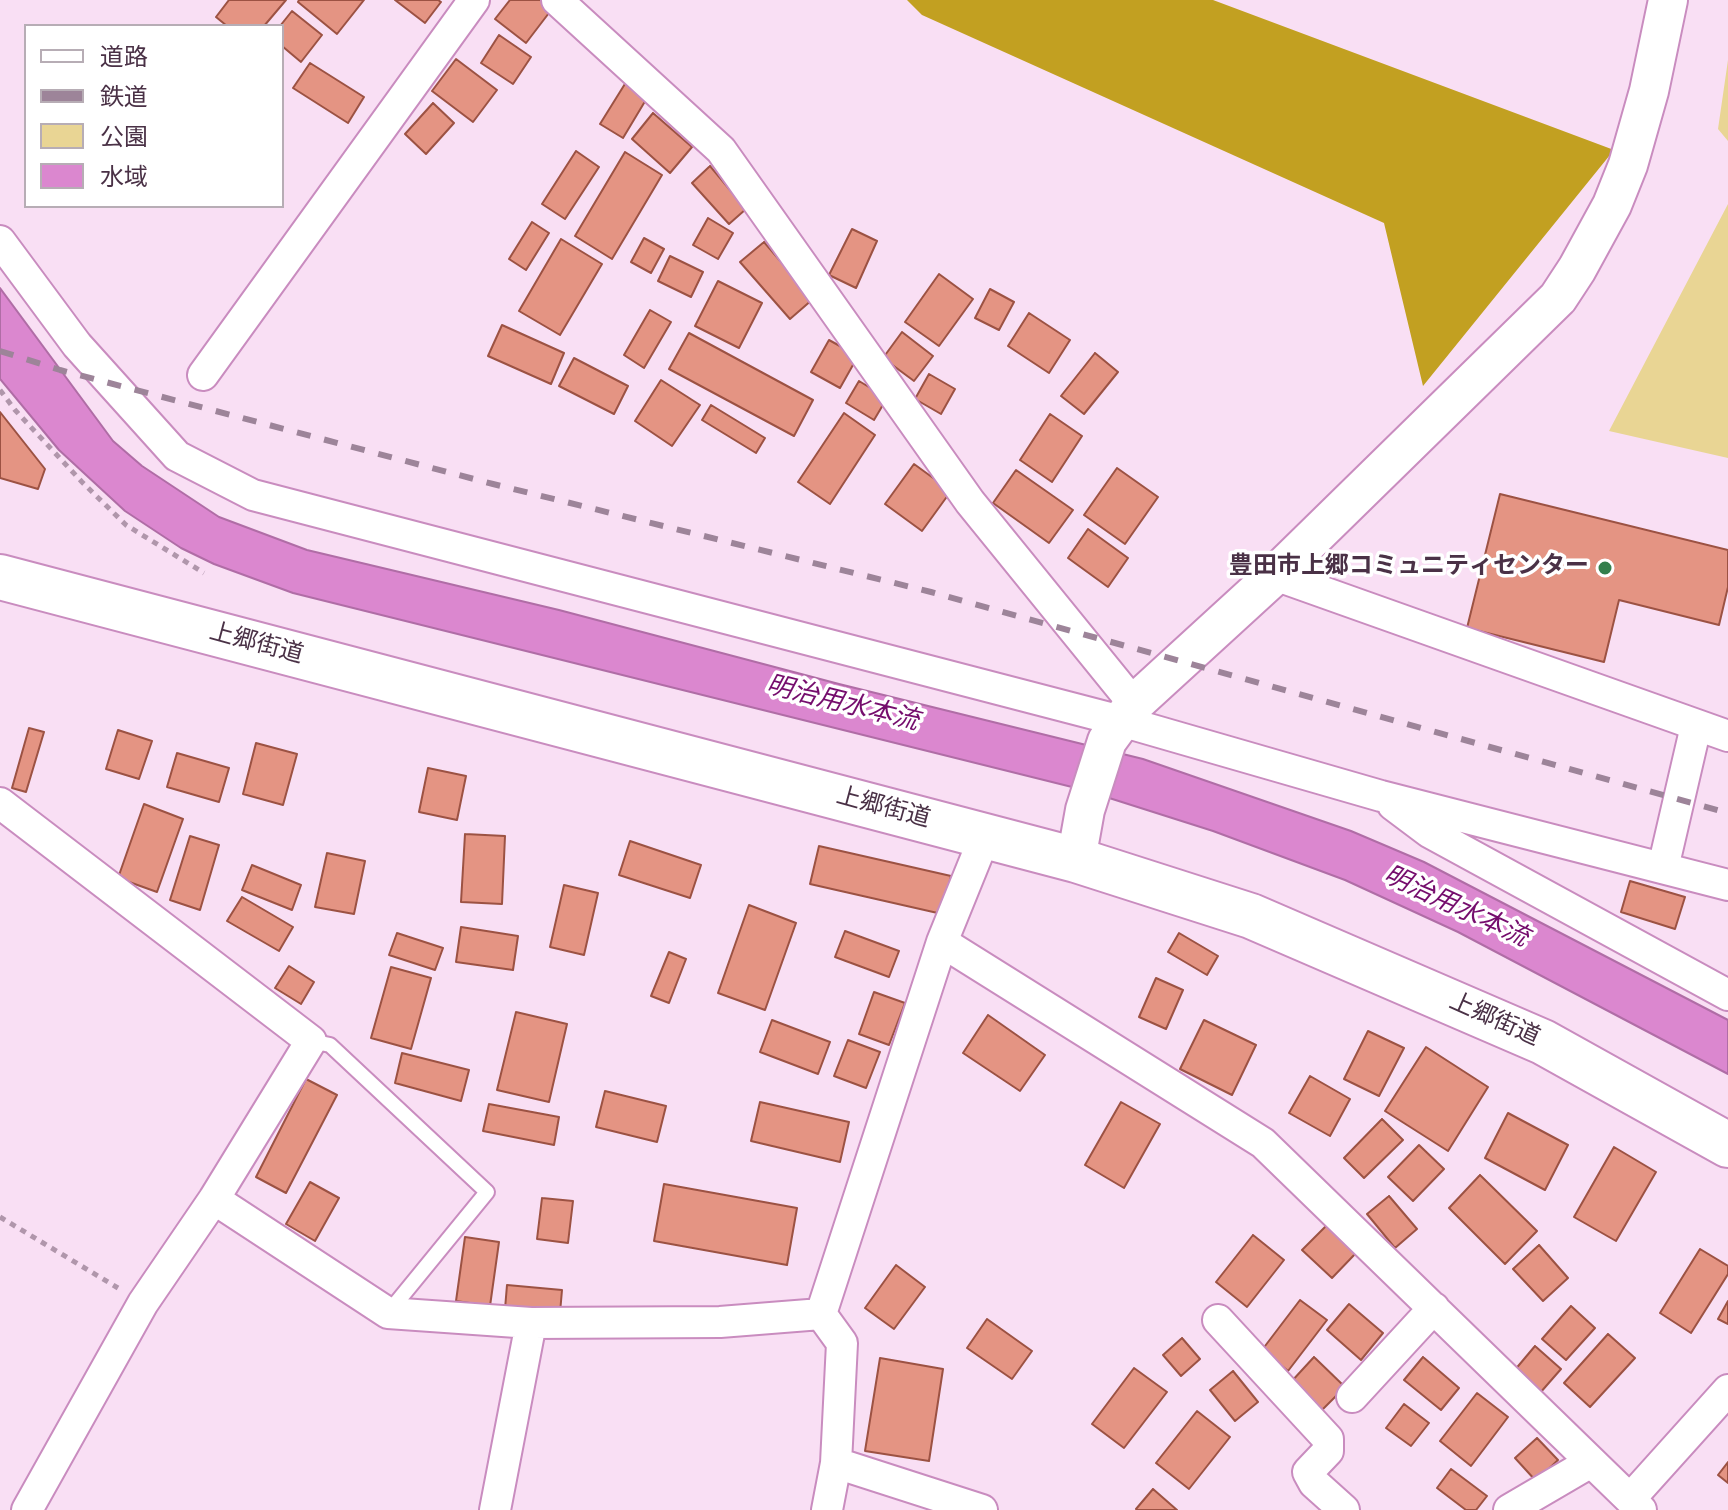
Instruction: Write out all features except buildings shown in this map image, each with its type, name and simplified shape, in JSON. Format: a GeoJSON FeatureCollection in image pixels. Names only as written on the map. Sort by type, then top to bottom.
{"type":"FeatureCollection","features":[{"type":"Feature","properties":{"kind":"main road","name":"上郷街道"},"geometry":{"type":"LineString","coordinates":[[0,577],[1076,860],[1251,916],[1528,1036],[1728,1145]]}},
{"type":"Feature","properties":{"kind":"street"},"geometry":{"type":"LineString","coordinates":[[203,375],[474,0]]}},
{"type":"Feature","properties":{"kind":"street"},"geometry":{"type":"LineString","coordinates":[[557,0],[721,150],[1121,722]]}},
{"type":"Feature","properties":{"kind":"street"},"geometry":{"type":"LineString","coordinates":[[1076,860],[1085,810],[1121,722],[1547,309],[1564,288],[1612,205],[1628,165],[1649,91],[1668,0]]}},
{"type":"Feature","properties":{"kind":"street"},"geometry":{"type":"LineString","coordinates":[[0,241],[77,345],[177,456],[253,495],[1121,722],[1381,796],[1728,885]]}},
{"type":"Feature","properties":{"kind":"street"},"geometry":{"type":"LineString","coordinates":[[1275,575],[1728,736]]}},
{"type":"Feature","properties":{"kind":"street"},"geometry":{"type":"LineString","coordinates":[[1663,868],[1696,726]]}},
{"type":"Feature","properties":{"kind":"street"},"geometry":{"type":"LineString","coordinates":[[1381,796],[1429,832],[1728,995]]}},
{"type":"Feature","properties":{"kind":"street"},"geometry":{"type":"LineString","coordinates":[[0,803],[311,1041],[214,1199],[143,1303],[27,1510]]}},
{"type":"Feature","properties":{"kind":"street"},"geometry":{"type":"LineString","coordinates":[[821,1314],[942,942],[985,836]]}},
{"type":"Feature","properties":{"kind":"street"},"geometry":{"type":"LineString","coordinates":[[942,942],[1263,1143],[1635,1505],[1728,1390]]}},
{"type":"Feature","properties":{"kind":"street"},"geometry":{"type":"LineString","coordinates":[[214,1199],[388,1313],[531,1323],[720,1322],[821,1314]]}},
{"type":"Feature","properties":{"kind":"street"},"geometry":{"type":"LineString","coordinates":[[1352,1397],[1434,1308]]}},
{"type":"Feature","properties":{"kind":"street"},"geometry":{"type":"LineString","coordinates":[[821,1314],[842,1343],[836,1463],[827,1510]]}},
{"type":"Feature","properties":{"kind":"street"},"geometry":{"type":"LineString","coordinates":[[1218,1320],[1328,1439],[1328,1451],[1308,1472],[1314,1483],[1344,1510]]}},
{"type":"Feature","properties":{"kind":"street"},"geometry":{"type":"LineString","coordinates":[[495,1510],[531,1323]]}},
{"type":"Feature","properties":{"kind":"street"},"geometry":{"type":"LineString","coordinates":[[1509,1510],[1591,1462]]}},
{"type":"Feature","properties":{"kind":"street"},"geometry":{"type":"LineString","coordinates":[[836,1463],[982,1510]]}},
{"type":"Feature","properties":{"kind":"lane"},"geometry":{"type":"LineString","coordinates":[[311,1041],[330,1045],[487,1192],[388,1313]]}},
{"type":"Feature","properties":{"kind":"path"},"geometry":{"type":"LineString","coordinates":[[0,390],[82,482],[126,525],[204,573]]}},
{"type":"Feature","properties":{"kind":"path"},"geometry":{"type":"LineString","coordinates":[[0,1217],[143,1303]]}},
{"type":"Feature","properties":{"kind":"green space"},"geometry":{"type":"Polygon","coordinates":[[[1728,60],[1728,141],[1718,129],[1728,60]]]}},
{"type":"Feature","properties":{"kind":"green space"},"geometry":{"type":"Polygon","coordinates":[[[1728,204],[1728,458],[1609,431],[1728,204]]]}},
{"type":"Feature","properties":{"kind":"shaded area"},"geometry":{"type":"Polygon","coordinates":[[[907,0],[1213,0],[1614,150],[1423,386],[1384,223],[922,15],[907,0]]]}},
{"type":"Feature","properties":{"kind":"water","name":"明治用水本流"},"geometry":{"type":"Polygon","coordinates":[[[0,288],[113,441],[142,466],[219,517],[307,550],[559,610],[839,684],[1143,759],[1351,831],[1424,862],[1728,1020],[1728,1074],[1458,932],[1345,880],[1213,831],[1084,790],[293,593],[214,564],[181,548],[125,511],[59,450],[0,379],[0,288]]]}},
{"type":"Feature","properties":{"kind":"railway"},"geometry":{"type":"LineString","coordinates":[[0,351],[60,370],[493,484],[931,592],[1728,813]]}},
{"type":"Feature","properties":{"kind":"place","name":"豊田市上郷コミュニティセンター"},"geometry":{"type":"Point","coordinates":[1605,568]}}]}
